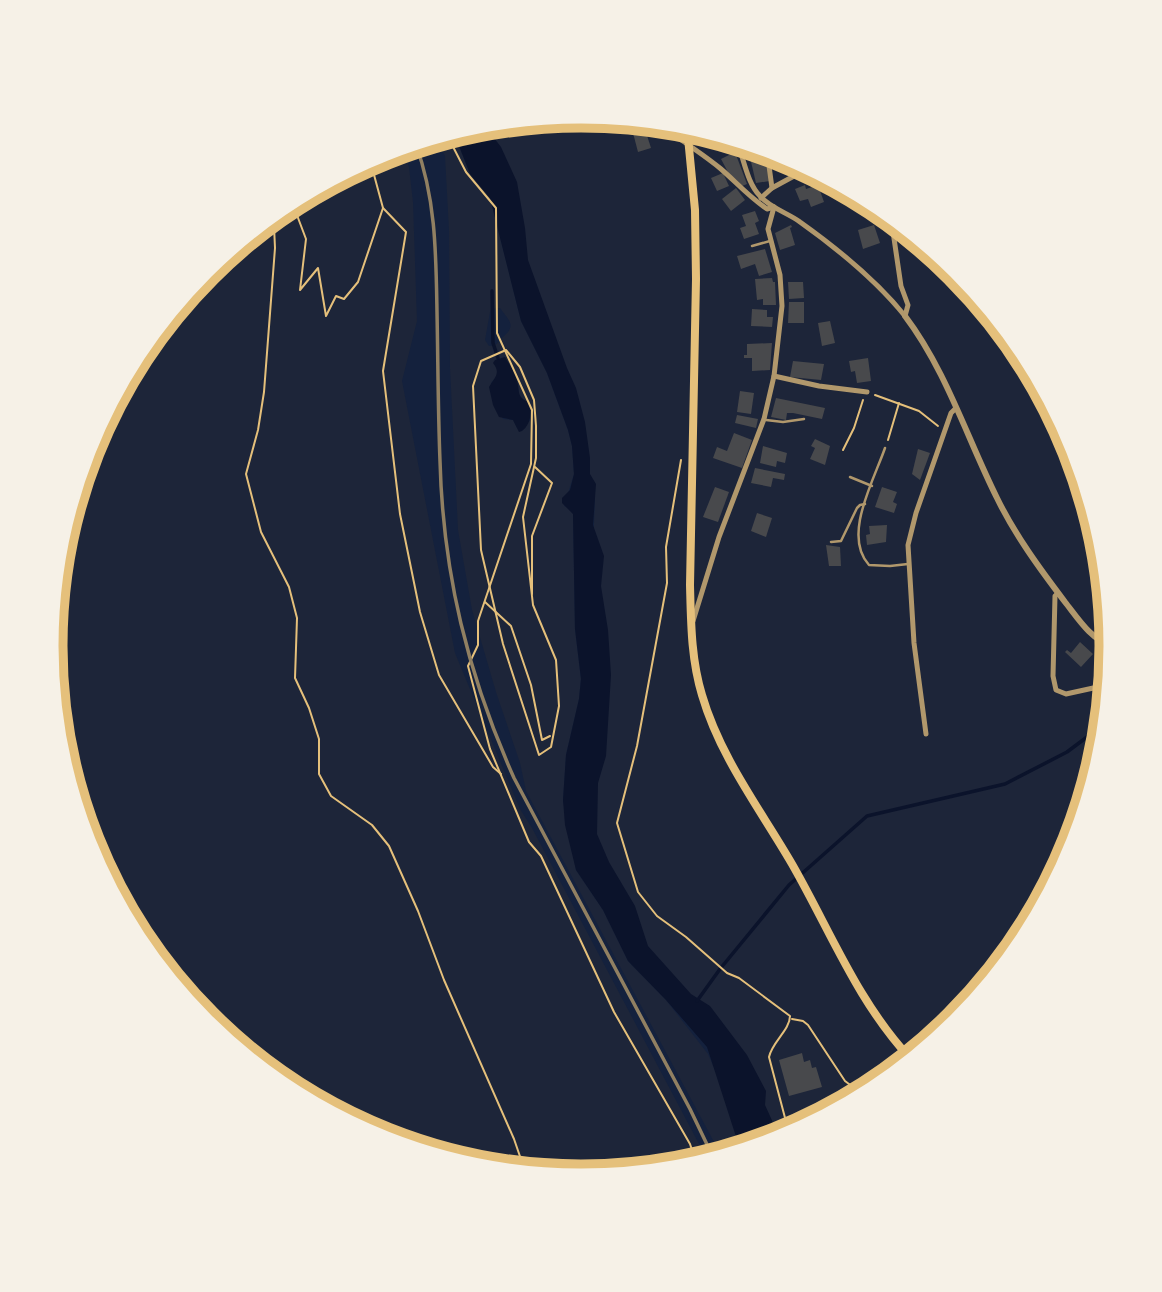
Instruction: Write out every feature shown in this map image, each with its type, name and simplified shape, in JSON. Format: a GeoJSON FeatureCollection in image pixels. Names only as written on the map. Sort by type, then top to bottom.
{"type":"FeatureCollection","features":[{"type":"Feature","properties":{"kind":"main road"},"geometry":{"type":"LineString","coordinates":[[688,140],[694,199],[696,279],[691,625],[698,678],[712,724],[733,767],[792,864],[871,1010],[904,1051]]}},
{"type":"Feature","properties":{"kind":"street"},"geometry":{"type":"LineString","coordinates":[[680,139],[721,169],[740,189],[766,209],[774,207]]}},
{"type":"Feature","properties":{"kind":"street"},"geometry":{"type":"LineString","coordinates":[[741,153],[753,187],[761,198],[803,224],[879,287],[905,316],[924,344],[1004,512],[1058,593],[1099,639]]}},
{"type":"Feature","properties":{"kind":"street"},"geometry":{"type":"LineString","coordinates":[[769,163],[772,188]]}},
{"type":"Feature","properties":{"kind":"street"},"geometry":{"type":"LineString","coordinates":[[761,198],[772,188],[796,175]]}},
{"type":"Feature","properties":{"kind":"street"},"geometry":{"type":"LineString","coordinates":[[691,625],[719,537],[764,419],[774,376],[782,306],[780,275],[768,229],[774,207]]}},
{"type":"Feature","properties":{"kind":"street"},"geometry":{"type":"LineString","coordinates":[[893,233],[900,280],[908,305],[905,316]]}},
{"type":"Feature","properties":{"kind":"street"},"geometry":{"type":"LineString","coordinates":[[774,376],[819,386],[866,392]]}},
{"type":"Feature","properties":{"kind":"street"},"geometry":{"type":"LineString","coordinates":[[926,734],[914,643],[908,564],[911,530],[951,413],[956,408]]}},
{"type":"Feature","properties":{"kind":"street"},"geometry":{"type":"LineString","coordinates":[[1058,593],[1055,596],[1053,676],[1056,690],[1066,694],[1097,687]]}},
{"type":"Feature","properties":{"kind":"lane"},"geometry":{"type":"LineString","coordinates":[[752,246],[770,241]]}},
{"type":"Feature","properties":{"kind":"lane"},"geometry":{"type":"LineString","coordinates":[[764,419],[783,422],[804,419]]}},
{"type":"Feature","properties":{"kind":"lane"},"geometry":{"type":"LineString","coordinates":[[885,448],[864,505],[857,533],[859,549],[864,559],[873,566],[908,564]]}},
{"type":"Feature","properties":{"kind":"lane"},"geometry":{"type":"LineString","coordinates":[[850,477],[872,486]]}},
{"type":"Feature","properties":{"kind":"lane"},"geometry":{"type":"LineString","coordinates":[[831,542],[841,541],[857,508],[864,505]]}},
{"type":"Feature","properties":{"kind":"path"},"geometry":{"type":"LineString","coordinates":[[452,145],[466,172],[496,208],[497,333],[532,410],[533,465],[478,621],[478,645],[468,666],[491,749],[529,842],[541,856],[614,1012],[692,1151]]}},
{"type":"Feature","properties":{"kind":"path"},"geometry":{"type":"LineString","coordinates":[[373,171],[383,208],[407,232],[383,371],[396,489],[420,612],[439,675],[493,767],[501,775]]}},
{"type":"Feature","properties":{"kind":"path"},"geometry":{"type":"LineString","coordinates":[[296,213],[306,239],[300,289],[318,268],[326,316],[335,296],[344,299],[358,282],[383,208]]}},
{"type":"Feature","properties":{"kind":"path"},"geometry":{"type":"LineString","coordinates":[[274,229],[264,392],[258,430],[246,474],[261,532],[289,587],[297,618],[295,678],[319,739],[318,774],[331,796],[372,825],[388,846],[418,911],[443,980],[521,1161]]}},
{"type":"Feature","properties":{"kind":"path"},"geometry":{"type":"LineString","coordinates":[[506,351],[520,367],[534,400],[537,426],[523,517],[533,605],[556,660],[559,706],[551,747],[539,755],[495,612],[481,550],[473,386],[481,361],[506,351]]}},
{"type":"Feature","properties":{"kind":"path"},"geometry":{"type":"LineString","coordinates":[[842,450],[866,392],[919,411],[935,422],[944,436]]}},
{"type":"Feature","properties":{"kind":"path"},"geometry":{"type":"LineString","coordinates":[[885,448],[899,403]]}},
{"type":"Feature","properties":{"kind":"path"},"geometry":{"type":"LineString","coordinates":[[681,461],[666,547],[667,583],[637,746],[617,823],[638,892],[657,916],[727,973],[788,1013],[791,1019]]}},
{"type":"Feature","properties":{"kind":"path"},"geometry":{"type":"LineString","coordinates":[[533,465],[552,483],[532,537],[533,605]]}},
{"type":"Feature","properties":{"kind":"path"},"geometry":{"type":"LineString","coordinates":[[485,602],[511,626],[531,685],[542,740],[552,735]]}},
{"type":"Feature","properties":{"kind":"path"},"geometry":{"type":"LineString","coordinates":[[791,1019],[803,1021],[808,1026],[838,1072],[853,1087]]}},
{"type":"Feature","properties":{"kind":"path"},"geometry":{"type":"LineString","coordinates":[[786,1122],[769,1057],[791,1019]]}},
{"type":"Feature","properties":{"kind":"shaded area"},"geometry":{"type":"Polygon","coordinates":[[[547,129],[649,132],[715,146],[779,167],[840,197],[869,215],[923,257],[970,304],[1012,358],[1030,387],[1060,448],[1081,512],[1095,578],[1098,612],[1095,714],[1072,813],[1046,875],[1012,934],[992,961],[970,988],[923,1035],[869,1077],[840,1095],[752,1136],[736,1072],[596,875],[585,763],[595,497],[519,275],[481,138],[547,129]]]}},
{"type":"Feature","properties":{"kind":"shaded area"},"geometry":{"type":"Polygon","coordinates":[[[492,136],[501,147],[517,182],[528,260],[576,388],[585,422],[590,474],[596,484],[593,525],[604,556],[601,586],[611,675],[606,756],[598,783],[597,834],[609,862],[635,906],[648,946],[691,994],[710,1006],[747,1055],[766,1091],[765,1105],[775,1127],[748,1137],[737,1140],[707,1047],[628,961],[603,910],[576,870],[565,825],[563,800],[566,755],[581,679],[575,629],[573,514],[562,503],[562,498],[570,490],[574,474],[572,446],[547,373],[521,321],[490,198],[470,174],[458,143],[492,136]]]}},
{"type":"Feature","properties":{"kind":"shaded area"},"geometry":{"type":"Polygon","coordinates":[[[458,143],[470,174],[490,197],[521,321],[547,373],[572,446],[574,474],[564,506],[573,514],[575,629],[581,679],[566,755],[563,800],[576,870],[603,910],[628,961],[666,1000],[708,1054],[728,1100],[740,1139],[716,1146],[526,791],[520,763],[496,692],[472,610],[458,530],[450,368],[449,230],[445,156],[441,148],[458,143]],[[500,308],[492,309],[485,340],[489,346],[497,344],[510,329],[510,323],[500,308]],[[497,368],[497,376],[491,383],[503,419],[513,420],[517,428],[531,420],[530,407],[519,395],[518,384],[497,368]]]}},
{"type":"Feature","properties":{"kind":"shaded area"},"geometry":{"type":"Polygon","coordinates":[[[406,158],[413,202],[417,321],[402,381],[455,653],[520,809],[702,1149],[649,1160],[615,1163],[513,1160],[414,1137],[352,1111],[293,1077],[239,1035],[215,1012],[192,988],[150,934],[116,875],[102,844],[90,813],[73,747],[64,680],[67,578],[90,479],[132,387],[150,358],[192,304],[239,257],[293,215],[322,197],[406,158]]]}},
{"type":"Feature","properties":{"kind":"shaded area"},"geometry":{"type":"Polygon","coordinates":[[[505,357],[515,375],[520,395],[529,406],[529,422],[519,432],[513,420],[499,417],[489,387],[497,372],[493,363],[505,357]]]}},
{"type":"Feature","properties":{"kind":"building"},"geometry":{"type":"Polygon","coordinates":[[[632,131],[646,132],[651,148],[638,152],[632,131]]]}},
{"type":"Feature","properties":{"kind":"building"},"geometry":{"type":"Polygon","coordinates":[[[735,152],[747,184],[740,187],[721,159],[735,152]]]}},
{"type":"Feature","properties":{"kind":"building"},"geometry":{"type":"Polygon","coordinates":[[[750,156],[766,162],[770,181],[756,183],[750,156]]]}},
{"type":"Feature","properties":{"kind":"building"},"geometry":{"type":"Polygon","coordinates":[[[723,173],[729,186],[717,191],[711,178],[723,173]]]}},
{"type":"Feature","properties":{"kind":"building"},"geometry":{"type":"Polygon","coordinates":[[[805,185],[806,189],[818,185],[824,202],[811,207],[808,199],[800,201],[795,189],[805,185]]]}},
{"type":"Feature","properties":{"kind":"building"},"geometry":{"type":"Polygon","coordinates":[[[736,188],[745,200],[731,211],[722,199],[736,188]]]}},
{"type":"Feature","properties":{"kind":"building"},"geometry":{"type":"Polygon","coordinates":[[[755,211],[759,221],[755,223],[759,234],[744,239],[740,228],[746,226],[742,215],[755,211]]]}},
{"type":"Feature","properties":{"kind":"building"},"geometry":{"type":"Polygon","coordinates":[[[791,225],[795,245],[780,250],[775,233],[791,225]]]}},
{"type":"Feature","properties":{"kind":"building"},"geometry":{"type":"Polygon","coordinates":[[[874,225],[880,243],[863,249],[858,230],[874,225]]]}},
{"type":"Feature","properties":{"kind":"building"},"geometry":{"type":"Polygon","coordinates":[[[765,249],[772,272],[759,276],[755,264],[741,269],[737,256],[765,249]]]}},
{"type":"Feature","properties":{"kind":"building"},"geometry":{"type":"Polygon","coordinates":[[[772,278],[775,282],[776,305],[763,305],[763,299],[757,300],[755,279],[772,278]]]}},
{"type":"Feature","properties":{"kind":"building"},"geometry":{"type":"Polygon","coordinates":[[[788,282],[803,282],[804,298],[789,299],[788,282]]]}},
{"type":"Feature","properties":{"kind":"building"},"geometry":{"type":"Polygon","coordinates":[[[789,302],[804,302],[804,323],[788,323],[789,302]]]}},
{"type":"Feature","properties":{"kind":"building"},"geometry":{"type":"Polygon","coordinates":[[[752,309],[767,310],[767,317],[773,317],[772,327],[751,326],[752,309]]]}},
{"type":"Feature","properties":{"kind":"building"},"geometry":{"type":"Polygon","coordinates":[[[830,321],[835,343],[822,346],[818,323],[830,321]]]}},
{"type":"Feature","properties":{"kind":"building"},"geometry":{"type":"Polygon","coordinates":[[[772,343],[770,370],[752,371],[752,358],[744,358],[744,355],[747,355],[747,344],[772,343]]]}},
{"type":"Feature","properties":{"kind":"building"},"geometry":{"type":"Polygon","coordinates":[[[868,358],[871,381],[857,383],[855,371],[851,372],[849,361],[868,358]]]}},
{"type":"Feature","properties":{"kind":"building"},"geometry":{"type":"Polygon","coordinates":[[[793,361],[824,364],[821,380],[790,377],[793,361]]]}},
{"type":"Feature","properties":{"kind":"building"},"geometry":{"type":"Polygon","coordinates":[[[740,391],[754,393],[751,414],[737,412],[740,391]]]}},
{"type":"Feature","properties":{"kind":"building"},"geometry":{"type":"Polygon","coordinates":[[[776,398],[825,408],[822,419],[793,413],[787,413],[786,420],[771,417],[776,398]]]}},
{"type":"Feature","properties":{"kind":"building"},"geometry":{"type":"Polygon","coordinates":[[[737,415],[758,419],[756,428],[735,423],[737,415]]]}},
{"type":"Feature","properties":{"kind":"building"},"geometry":{"type":"Polygon","coordinates":[[[734,433],[752,440],[742,468],[713,458],[717,447],[727,451],[734,433]]]}},
{"type":"Feature","properties":{"kind":"building"},"geometry":{"type":"Polygon","coordinates":[[[815,439],[830,446],[825,465],[810,459],[815,448],[811,446],[815,439]]]}},
{"type":"Feature","properties":{"kind":"building"},"geometry":{"type":"Polygon","coordinates":[[[763,446],[787,453],[785,463],[777,461],[776,467],[760,463],[763,446]]]}},
{"type":"Feature","properties":{"kind":"building"},"geometry":{"type":"Polygon","coordinates":[[[918,449],[930,453],[920,480],[912,474],[918,449]]]}},
{"type":"Feature","properties":{"kind":"building"},"geometry":{"type":"Polygon","coordinates":[[[755,468],[785,474],[784,480],[773,478],[771,487],[751,483],[755,468]]]}},
{"type":"Feature","properties":{"kind":"building"},"geometry":{"type":"Polygon","coordinates":[[[715,487],[729,492],[718,522],[703,517],[715,487]]]}},
{"type":"Feature","properties":{"kind":"building"},"geometry":{"type":"Polygon","coordinates":[[[882,487],[897,492],[893,502],[897,504],[894,513],[875,507],[882,487]]]}},
{"type":"Feature","properties":{"kind":"building"},"geometry":{"type":"Polygon","coordinates":[[[757,513],[772,518],[766,537],[751,531],[757,513]]]}},
{"type":"Feature","properties":{"kind":"building"},"geometry":{"type":"Polygon","coordinates":[[[887,525],[886,542],[867,545],[869,526],[887,525]]]}},
{"type":"Feature","properties":{"kind":"building"},"geometry":{"type":"Polygon","coordinates":[[[826,545],[840,547],[841,566],[829,566],[826,545]]]}},
{"type":"Feature","properties":{"kind":"building"},"geometry":{"type":"Polygon","coordinates":[[[1080,642],[1093,654],[1081,667],[1065,652],[1067,650],[1071,653],[1080,642]]]}},
{"type":"Feature","properties":{"kind":"building"},"geometry":{"type":"Polygon","coordinates":[[[802,1053],[804,1062],[810,1060],[812,1068],[816,1067],[822,1087],[789,1096],[779,1060],[802,1053]]]}},
{"type":"Feature","properties":{"kind":"waterway"},"geometry":{"type":"LineString","coordinates":[[492,291],[493,343],[498,358]]}},
{"type":"Feature","properties":{"kind":"waterway"},"geometry":{"type":"LineString","coordinates":[[697,1001],[789,885],[867,816],[1005,784],[1067,752],[1091,734]]}},
{"type":"Feature","properties":{"kind":"railway"},"geometry":{"type":"LineString","coordinates":[[419,154],[428,186],[434,227],[440,461],[446,544],[471,662],[483,701],[514,778],[708,1148]]}}]}
